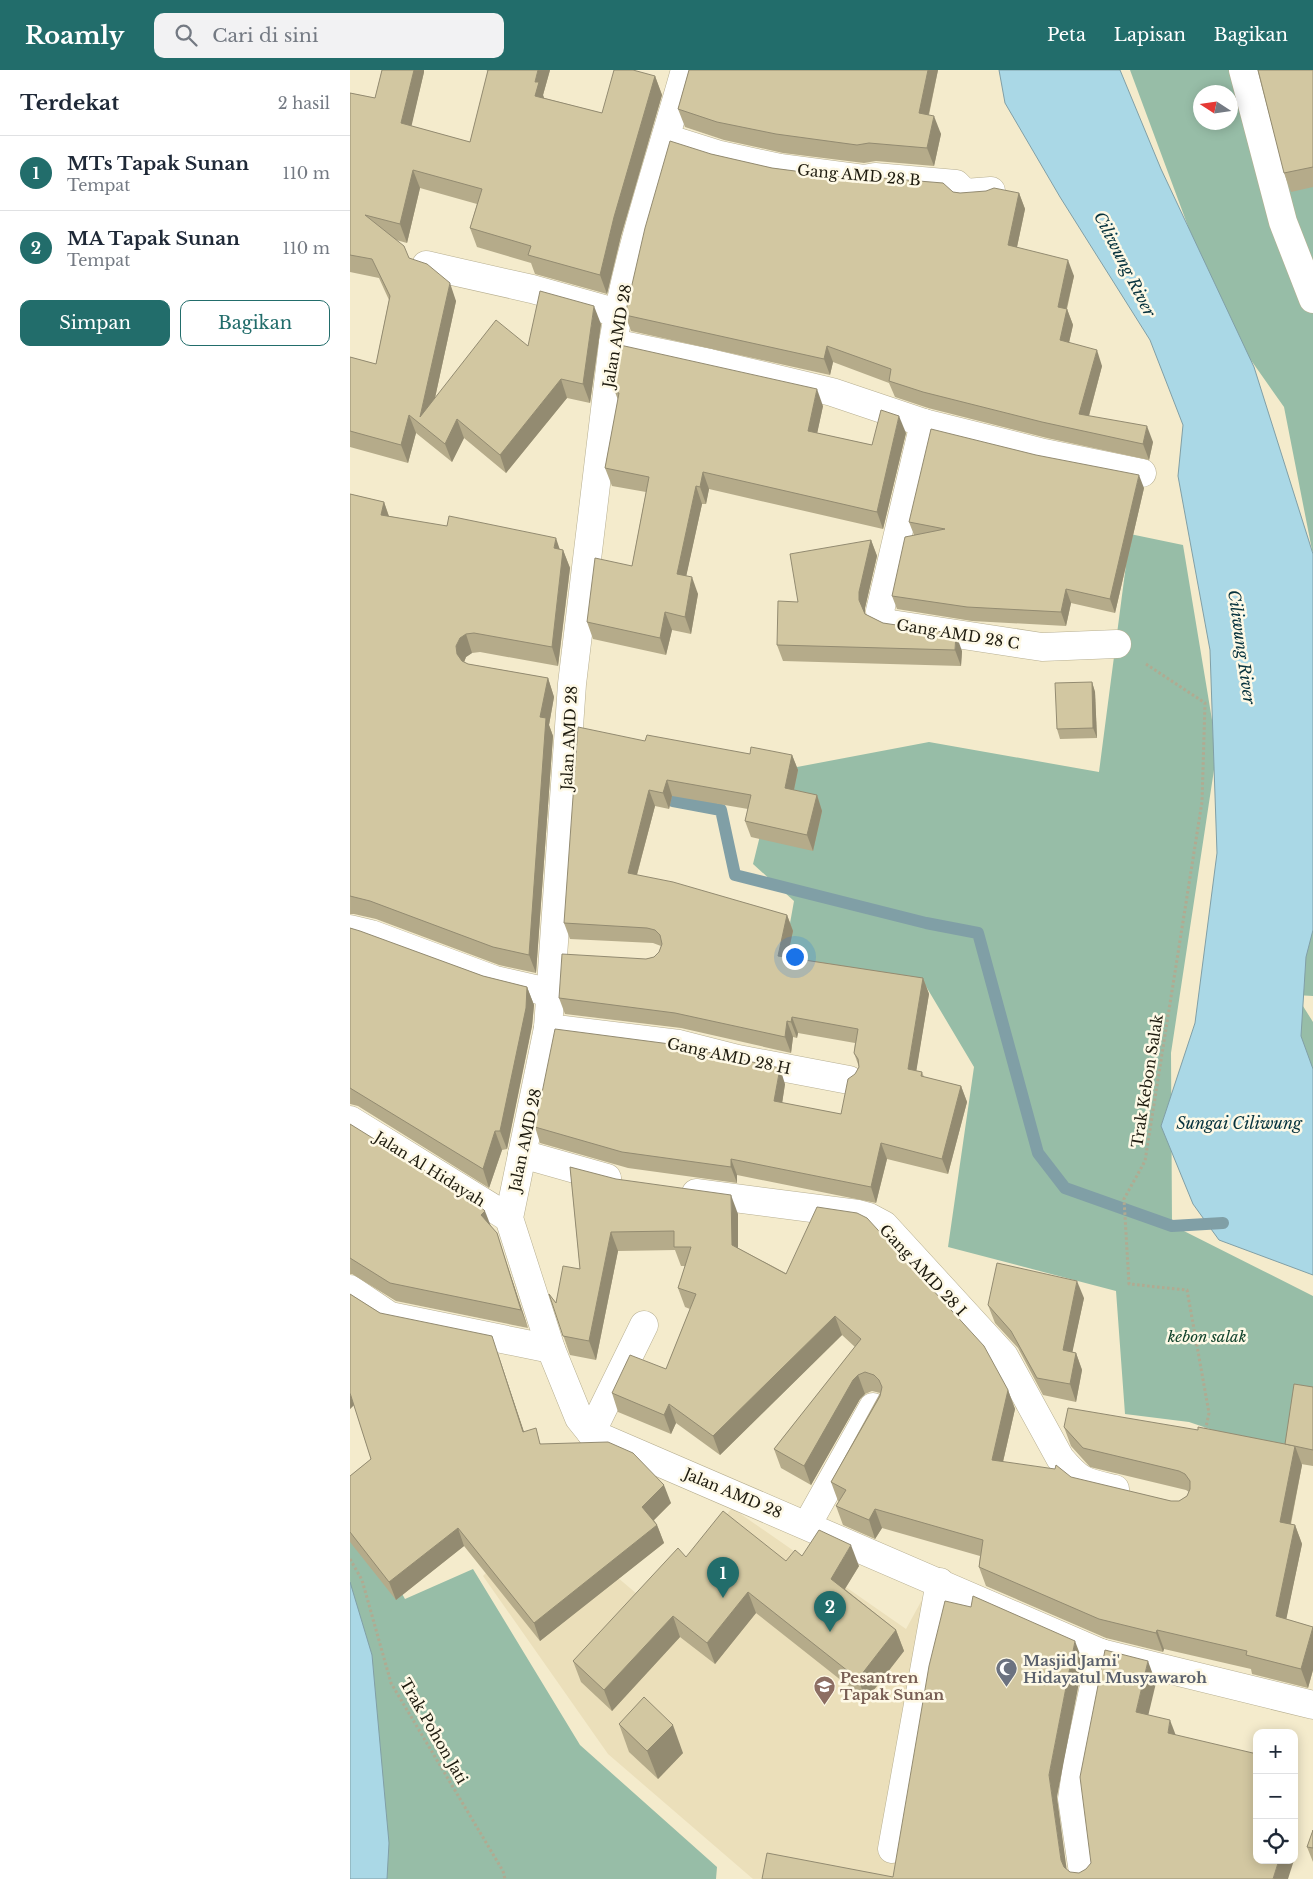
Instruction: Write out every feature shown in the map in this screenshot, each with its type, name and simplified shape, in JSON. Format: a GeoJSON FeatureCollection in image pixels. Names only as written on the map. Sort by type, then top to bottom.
{"type":"FeatureCollection","features":[{"type":"Feature","properties":{"kind":"street","name":"Jalan AMD 28"},"geometry":{"type":"LineString","coordinates":[[685,70],[646,205],[618,313],[613,343],[572,684],[568,954],[552,993],[548,1028],[509,1218],[551,1349],[579,1418],[591,1432],[1101,1653],[1312,1702]]}},
{"type":"Feature","properties":{"kind":"street"},"geometry":{"type":"LineString","coordinates":[[1243,70],[1283,222],[1313,299]]}},
{"type":"Feature","properties":{"kind":"street","name":"Gang AMD 28 B"},"geometry":{"type":"LineString","coordinates":[[666,138],[720,155],[780,168],[864,179],[875,176],[956,184],[965,193],[991,191]]}},
{"type":"Feature","properties":{"kind":"street"},"geometry":{"type":"LineString","coordinates":[[426,265],[532,289],[618,313]]}},
{"type":"Feature","properties":{"kind":"street"},"geometry":{"type":"LineString","coordinates":[[613,343],[710,363],[832,392],[924,423],[1064,457],[1142,473]]}},
{"type":"Feature","properties":{"kind":"street","name":"Gang AMD 28 C"},"geometry":{"type":"LineString","coordinates":[[924,423],[880,611],[883,620],[891,624],[1042,646],[1117,644]]}},
{"type":"Feature","properties":{"kind":"street"},"geometry":{"type":"LineString","coordinates":[[544,679],[572,684]]}},
{"type":"Feature","properties":{"kind":"street"},"geometry":{"type":"LineString","coordinates":[[350,930],[380,938],[495,980],[552,993]]}},
{"type":"Feature","properties":{"kind":"street","name":"Gang AMD 28 H"},"geometry":{"type":"LineString","coordinates":[[548,1028],[679,1044],[738,1059],[849,1080]]}},
{"type":"Feature","properties":{"kind":"street","name":"Jalan Al Hidayah"},"geometry":{"type":"LineString","coordinates":[[350,1120],[509,1218]]}},
{"type":"Feature","properties":{"kind":"street"},"geometry":{"type":"LineString","coordinates":[[522,1154],[634,1184]]}},
{"type":"Feature","properties":{"kind":"street","name":"Gang AMD 28 I"},"geometry":{"type":"LineString","coordinates":[[670,1190],[858,1214],[884,1225],[1004,1356],[1060,1458],[1068,1469],[1082,1481],[1136,1494]]}},
{"type":"Feature","properties":{"kind":"street"},"geometry":{"type":"LineString","coordinates":[[350,1289],[390,1316],[551,1349]]}},
{"type":"Feature","properties":{"kind":"street"},"geometry":{"type":"LineString","coordinates":[[591,1432],[644,1325]]}},
{"type":"Feature","properties":{"kind":"street"},"geometry":{"type":"LineString","coordinates":[[807,1525],[873,1407]]}},
{"type":"Feature","properties":{"kind":"street"},"geometry":{"type":"LineString","coordinates":[[892,1849],[940,1582]]}},
{"type":"Feature","properties":{"kind":"street"},"geometry":{"type":"LineString","coordinates":[[1084,1879],[1072,1799],[1077,1765],[1101,1653]]}},
{"type":"Feature","properties":{"kind":"path","name":"Trak Kebon Salak"},"geometry":{"type":"LineString","coordinates":[[1117,644],[1205,703],[1202,802],[1164,1046],[1145,1161],[1124,1199],[1129,1284],[1187,1290],[1209,1413],[1202,1442]]}},
{"type":"Feature","properties":{"kind":"path","name":"Trak Pohon Jati"},"geometry":{"type":"LineString","coordinates":[[350,1559],[362,1580],[391,1683],[504,1871],[505,1879]]}},
{"type":"Feature","properties":{"kind":"shaded area","name":"Pesantren Tapak Sunan"},"geometry":{"type":"Polygon","coordinates":[[[732,1508],[906,1629],[923,1598],[1087,1648],[1053,1802],[972,1879],[753,1879],[608,1754],[483,1576],[517,1540],[558,1527],[650,1605],[732,1508]]]}},
{"type":"Feature","properties":{"kind":"green space"},"geometry":{"type":"Polygon","coordinates":[[[1130,70],[1242,70],[1268,91],[1313,87],[1313,555],[1284,407],[1241,346],[1205,272],[1130,70]]]}},
{"type":"Feature","properties":{"kind":"green space","name":"kebon salak"},"geometry":{"type":"Polygon","coordinates":[[[1130,534],[1183,545],[1217,750],[1171,1053],[1172,1225],[1313,1296],[1313,1464],[1189,1422],[1125,1414],[1116,1291],[948,1247],[974,1067],[924,983],[782,968],[794,901],[753,864],[776,771],[929,742],[1099,772],[1130,534]]]}},
{"type":"Feature","properties":{"kind":"green space"},"geometry":{"type":"Polygon","coordinates":[[[1313,859],[1313,996],[1296,995],[1313,1022],[1313,1083],[1284,1051],[1313,859]]]}},
{"type":"Feature","properties":{"kind":"green space"},"geometry":{"type":"Polygon","coordinates":[[[350,1502],[405,1599],[473,1569],[580,1745],[717,1867],[716,1879],[366,1879],[350,1630],[350,1502]]]}},
{"type":"Feature","properties":{"kind":"water","name":"Sungai Ciliwung"},"geometry":{"type":"Polygon","coordinates":[[[999,70],[1120,70],[1161,169],[1254,367],[1313,554],[1313,930],[1306,957],[1301,1036],[1313,1069],[1313,1275],[1219,1240],[1193,1204],[1161,1126],[1195,1023],[1217,853],[1210,650],[1178,476],[1183,425],[1150,340],[1060,197],[1005,103],[999,70]]]}},
{"type":"Feature","properties":{"kind":"water"},"geometry":{"type":"Polygon","coordinates":[[[350,1582],[372,1655],[389,1843],[387,1879],[350,1879],[350,1582]]]}},
{"type":"Feature","properties":{"kind":"building"},"geometry":{"type":"Polygon","coordinates":[[[382,70],[414,70],[401,123],[470,142],[488,70],[538,70],[535,82],[539,82],[535,96],[602,113],[614,70],[633,70],[655,76],[614,217],[600,275],[528,255],[531,246],[470,228],[482,189],[413,170],[400,224],[365,215],[404,246],[409,258],[427,264],[450,283],[420,417],[496,320],[528,346],[540,291],[594,306],[583,384],[561,379],[500,455],[457,419],[445,444],[409,415],[401,445],[350,431],[350,357],[376,364],[390,296],[372,259],[350,255],[350,93],[375,98],[382,70]]]}},
{"type":"Feature","properties":{"kind":"building"},"geometry":{"type":"Polygon","coordinates":[[[689,70],[928,70],[919,113],[934,116],[927,148],[869,143],[857,145],[776,134],[717,122],[678,109],[689,70]]]}},
{"type":"Feature","properties":{"kind":"building"},"geometry":{"type":"Polygon","coordinates":[[[1258,70],[1313,70],[1313,167],[1284,173],[1258,70]]]}},
{"type":"Feature","properties":{"kind":"building"},"geometry":{"type":"Polygon","coordinates":[[[670,141],[711,154],[772,168],[856,179],[870,177],[943,183],[953,192],[960,193],[986,191],[994,188],[1019,193],[1008,245],[1068,260],[1058,307],[1067,309],[1060,340],[1097,350],[1079,414],[1147,426],[1143,444],[1042,422],[923,392],[889,381],[891,369],[827,346],[824,359],[625,315],[645,228],[670,141]]]}},
{"type":"Feature","properties":{"kind":"building"},"geometry":{"type":"Polygon","coordinates":[[[620,345],[817,389],[808,431],[872,445],[881,410],[899,416],[877,512],[703,472],[700,487],[696,486],[677,574],[692,577],[685,617],[665,612],[660,638],[587,622],[595,558],[632,566],[649,477],[605,468],[619,393],[615,392],[620,345]]]}},
{"type":"Feature","properties":{"kind":"building"},"geometry":{"type":"Polygon","coordinates":[[[931,429],[1036,455],[1139,475],[1110,599],[1066,589],[1061,612],[967,607],[892,596],[905,537],[945,529],[909,522],[931,429]]]}},
{"type":"Feature","properties":{"kind":"building"},"geometry":{"type":"Polygon","coordinates":[[[350,494],[384,502],[381,515],[447,526],[449,516],[556,538],[554,548],[563,550],[552,647],[474,633],[466,634],[460,638],[456,646],[457,654],[462,661],[468,664],[548,678],[540,717],[546,718],[529,955],[493,947],[370,901],[350,896],[350,494]]]}},
{"type":"Feature","properties":{"kind":"building"},"geometry":{"type":"Polygon","coordinates":[[[871,540],[859,592],[859,600],[865,614],[883,623],[956,634],[955,650],[777,645],[778,601],[798,602],[790,554],[871,540]]]}},
{"type":"Feature","properties":{"kind":"building"},"geometry":{"type":"Polygon","coordinates":[[[1092,682],[1093,728],[1057,729],[1055,683],[1092,682]]]}},
{"type":"Feature","properties":{"kind":"building"},"geometry":{"type":"Polygon","coordinates":[[[578,727],[645,741],[647,735],[750,754],[751,747],[792,755],[785,788],[817,795],[807,835],[745,821],[751,795],[667,780],[663,793],[649,790],[628,873],[673,882],[787,915],[778,956],[923,978],[908,1069],[922,1072],[921,1076],[961,1086],[942,1159],[881,1143],[871,1187],[731,1159],[731,1167],[622,1152],[535,1127],[555,1029],[670,1044],[780,1068],[774,1101],[841,1114],[848,1079],[855,1074],[859,1067],[858,1059],[854,1053],[858,1029],[792,1017],[791,1022],[787,1021],[785,1037],[675,1013],[559,998],[562,954],[646,959],[654,957],[659,952],[662,944],[660,935],[655,930],[647,928],[564,923],[578,727]]]}},
{"type":"Feature","properties":{"kind":"building"},"geometry":{"type":"Polygon","coordinates":[[[350,928],[483,976],[527,987],[526,1008],[500,1131],[495,1131],[483,1169],[350,1088],[350,928]]]}},
{"type":"Feature","properties":{"kind":"building"},"geometry":{"type":"Polygon","coordinates":[[[350,1124],[474,1201],[485,1211],[481,1215],[497,1233],[521,1310],[390,1283],[350,1258],[350,1124]]]}},
{"type":"Feature","properties":{"kind":"building"},"geometry":{"type":"Polygon","coordinates":[[[570,1167],[616,1179],[731,1195],[732,1245],[786,1274],[817,1207],[857,1213],[867,1218],[984,1346],[1008,1390],[992,1460],[1055,1469],[1056,1465],[1071,1477],[1171,1501],[1179,1501],[1187,1496],[1190,1489],[1190,1481],[1185,1474],[1083,1448],[1064,1427],[1068,1408],[1198,1430],[1198,1427],[1295,1446],[1280,1522],[1295,1525],[1276,1616],[1313,1627],[1301,1669],[1246,1655],[1247,1651],[1157,1630],[1156,1633],[1099,1619],[979,1567],[983,1540],[875,1509],[869,1520],[836,1506],[846,1490],[831,1482],[880,1396],[882,1387],[874,1375],[865,1372],[853,1380],[804,1466],[774,1449],[861,1339],[835,1316],[713,1436],[669,1404],[664,1415],[612,1393],[630,1355],[666,1369],[696,1294],[678,1288],[691,1247],[674,1247],[674,1231],[611,1232],[589,1341],[563,1336],[549,1294],[556,1303],[563,1266],[580,1269],[570,1167]]]}},
{"type":"Feature","properties":{"kind":"building"},"geometry":{"type":"Polygon","coordinates":[[[997,1263],[1077,1281],[1063,1350],[1076,1353],[1070,1384],[1037,1378],[1011,1331],[988,1305],[997,1263]]]}},
{"type":"Feature","properties":{"kind":"building"},"geometry":{"type":"Polygon","coordinates":[[[350,1294],[380,1313],[492,1336],[523,1432],[536,1428],[540,1444],[608,1442],[633,1453],[664,1485],[642,1507],[657,1525],[534,1623],[458,1528],[389,1582],[350,1532],[350,1476],[371,1459],[350,1393],[350,1294]]]}},
{"type":"Feature","properties":{"kind":"building"},"geometry":{"type":"Polygon","coordinates":[[[1294,1384],[1313,1387],[1313,1450],[1285,1444],[1294,1384]]]}},
{"type":"Feature","properties":{"kind":"building"},"geometry":{"type":"Polygon","coordinates":[[[723,1511],[786,1561],[795,1550],[802,1556],[819,1530],[851,1545],[831,1579],[896,1630],[858,1679],[748,1592],[707,1643],[673,1616],[604,1690],[573,1661],[678,1548],[686,1557],[723,1511]]]}},
{"type":"Feature","properties":{"kind":"building"},"geometry":{"type":"Polygon","coordinates":[[[973,1596],[1075,1641],[1049,1775],[1061,1860],[1064,1867],[1070,1872],[1079,1873],[1091,1863],[1080,1777],[1105,1650],[1148,1661],[1136,1712],[1170,1720],[1168,1733],[1253,1753],[1253,1864],[1278,1864],[1273,1879],[762,1879],[767,1853],[893,1877],[929,1666],[945,1601],[971,1607],[973,1596]]]}},
{"type":"Feature","properties":{"kind":"building"},"geometry":{"type":"Polygon","coordinates":[[[644,1697],[673,1725],[647,1751],[619,1724],[644,1697]]]}},
{"type":"Feature","properties":{"kind":"building"},"geometry":{"type":"Polygon","coordinates":[[[1313,1830],[1313,1848],[1307,1847],[1313,1830]]]}},
{"type":"Feature","properties":{"kind":"waterway"},"geometry":{"type":"LineString","coordinates":[[673,801],[721,810],[735,875],[926,923],[978,933],[1038,1153],[1065,1188],[1172,1226],[1223,1223]]}},
{"type":"Feature","properties":{"kind":"place","name":"MTs Tapak Sunan"},"geometry":{"type":"Point","coordinates":[723,1598]}},
{"type":"Feature","properties":{"kind":"place","name":"MA Tapak Sunan"},"geometry":{"type":"Point","coordinates":[830,1632]}},
{"type":"Feature","properties":{"kind":"place","name":"Masjid Jami' Hidayatul Musyawaroh"},"geometry":{"type":"Point","coordinates":[1007,1688]}},
{"type":"Feature","properties":{"kind":"place","name":"Pesantren Tapak Sunan"},"geometry":{"type":"Point","coordinates":[824,1705]}},
{"type":"Feature","properties":{"kind":"water label","name":"Ciliwung River"},"geometry":{"type":"Point","coordinates":[1125,264]}},
{"type":"Feature","properties":{"kind":"water label","name":"Ciliwung River"},"geometry":{"type":"Point","coordinates":[1242,647]}}]}
